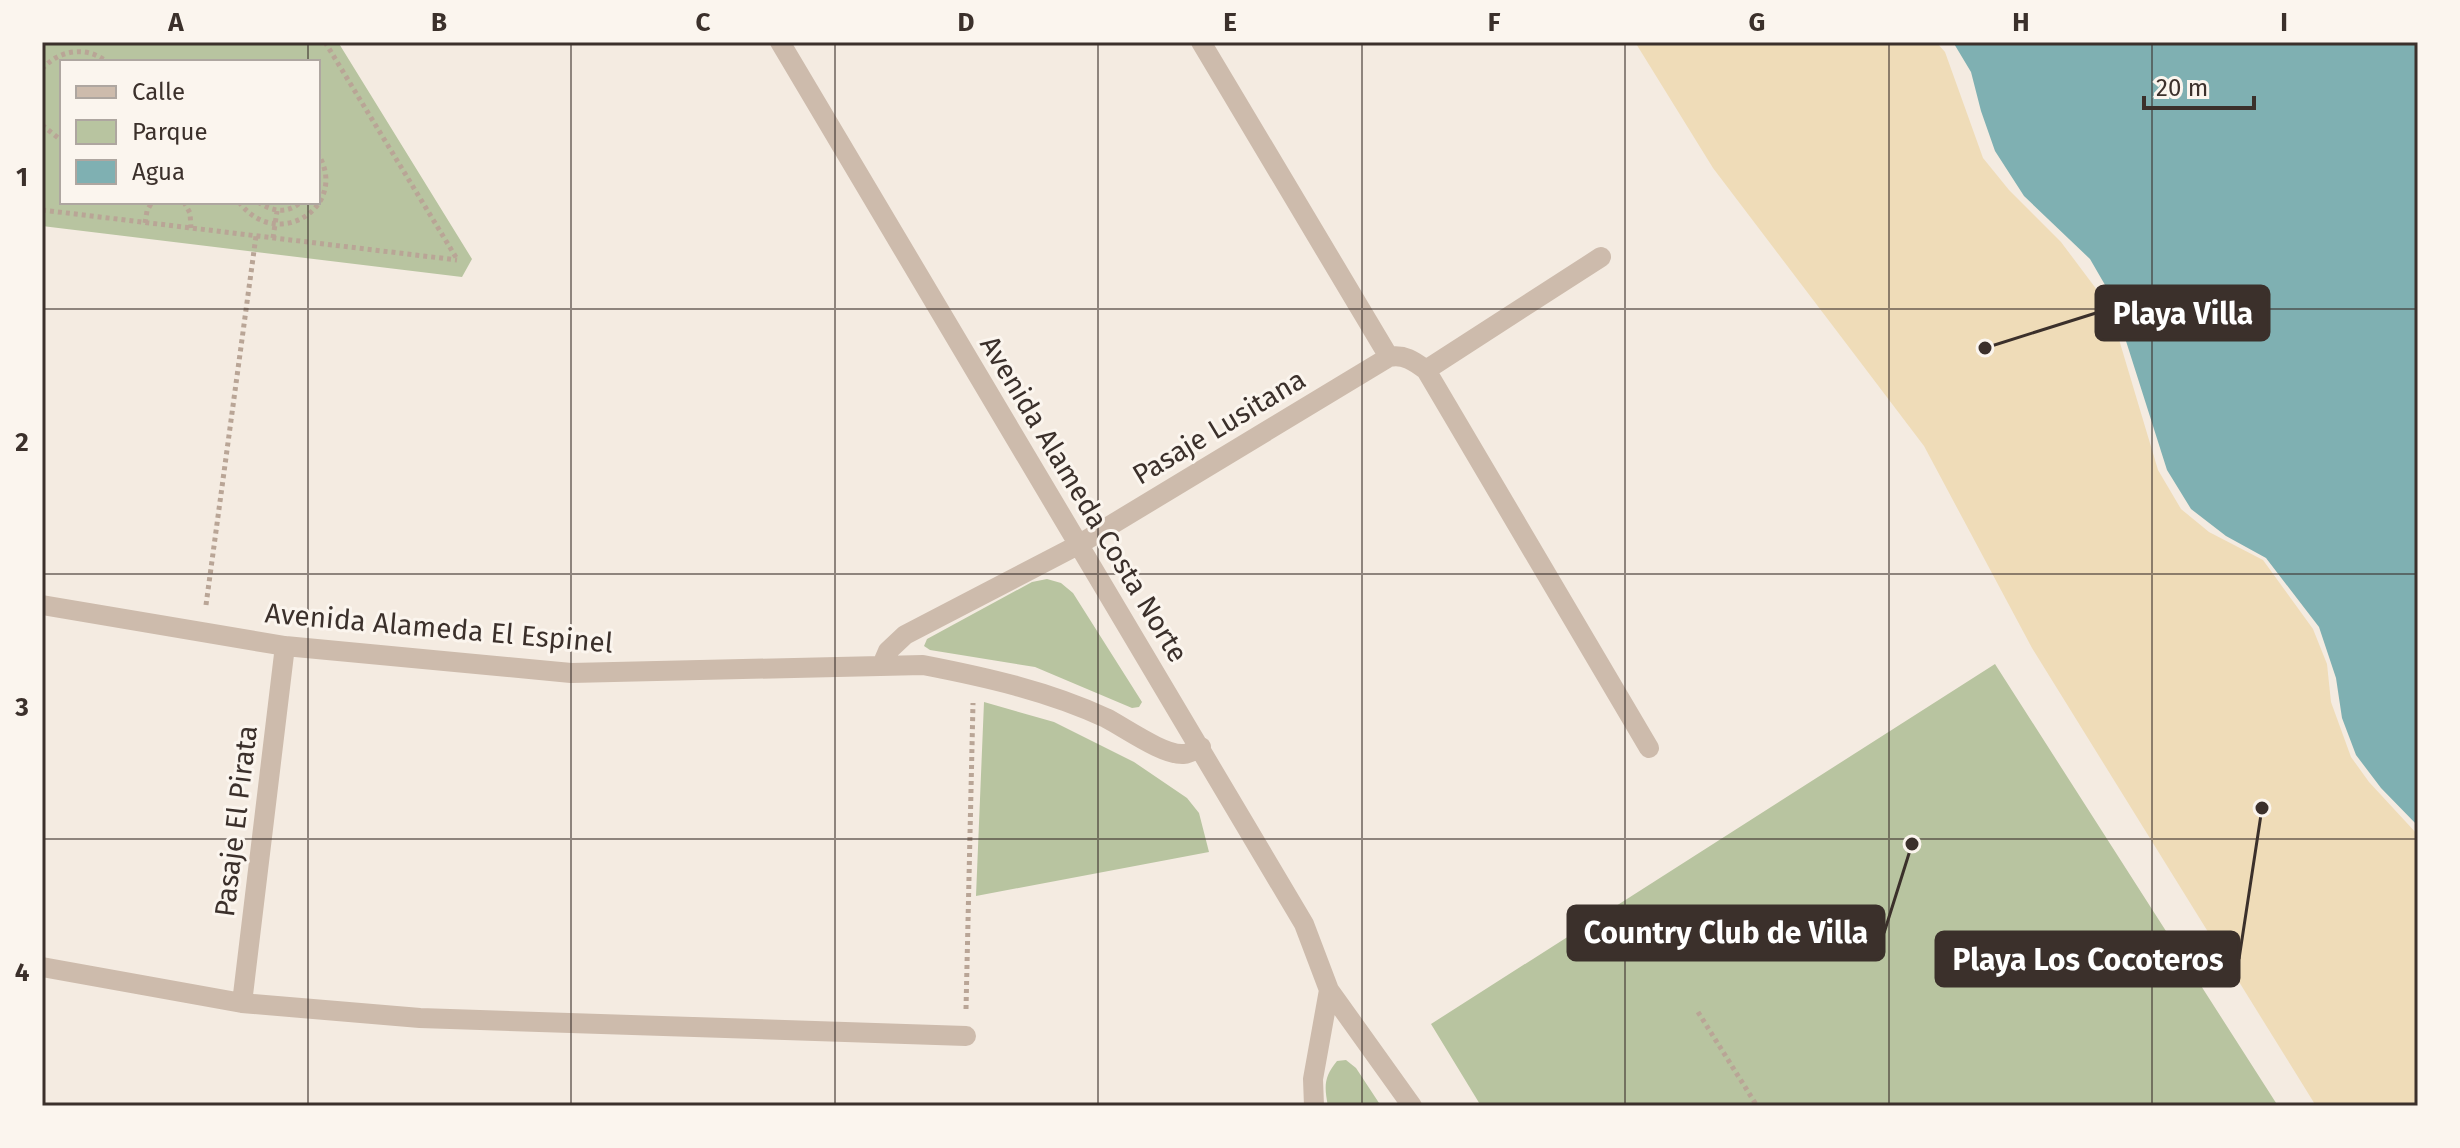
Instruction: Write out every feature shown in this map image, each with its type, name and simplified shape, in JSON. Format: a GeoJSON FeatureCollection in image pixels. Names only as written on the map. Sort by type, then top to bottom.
{"type":"FeatureCollection","features":[{"type":"Feature","properties":{"kind":"street","name":"Avenida Alameda Costa Norte"},"geometry":{"type":"LineString","coordinates":[[780,42],[1304,924],[1329,990],[1412,1106]]}},
{"type":"Feature","properties":{"kind":"street"},"geometry":{"type":"LineString","coordinates":[[1201,42],[1389,357],[1412,360],[1426,370],[1649,748]]}},
{"type":"Feature","properties":{"kind":"street"},"geometry":{"type":"LineString","coordinates":[[1426,370],[1601,257]]}},
{"type":"Feature","properties":{"kind":"street","name":"Pasaje Lusitana"},"geometry":{"type":"LineString","coordinates":[[1078,545],[1389,357]]}},
{"type":"Feature","properties":{"kind":"street"},"geometry":{"type":"LineString","coordinates":[[882,665],[888,651],[905,635],[1078,545]]}},
{"type":"Feature","properties":{"kind":"street","name":"Avenida Alameda El Espinel"},"geometry":{"type":"LineString","coordinates":[[42,605],[285,646],[571,673],[923,665],[973,674],[1053,697],[1104,717],[1167,750],[1184,754],[1201,747]]}},
{"type":"Feature","properties":{"kind":"street","name":"Pasaje El Pirata"},"geometry":{"type":"LineString","coordinates":[[242,1003],[285,646]]}},
{"type":"Feature","properties":{"kind":"street"},"geometry":{"type":"LineString","coordinates":[[42,967],[242,1003],[420,1018],[966,1036]]}},
{"type":"Feature","properties":{"kind":"street"},"geometry":{"type":"LineString","coordinates":[[1314,1106],[1313,1079],[1329,990]]}},
{"type":"Feature","properties":{"kind":"path"},"geometry":{"type":"LineString","coordinates":[[42,210],[457,260],[326,43],[319,42]]}},
{"type":"Feature","properties":{"kind":"path"},"geometry":{"type":"LineString","coordinates":[[42,69],[57,56],[73,51],[88,52],[103,60]]}},
{"type":"Feature","properties":{"kind":"path"},"geometry":{"type":"LineString","coordinates":[[42,125],[60,139]]}},
{"type":"Feature","properties":{"kind":"path"},"geometry":{"type":"LineString","coordinates":[[320,157],[323,161],[321,184]]}},
{"type":"Feature","properties":{"kind":"path"},"geometry":{"type":"LineString","coordinates":[[143,204],[147,211]]}},
{"type":"Feature","properties":{"kind":"path"},"geometry":{"type":"LineString","coordinates":[[145,223],[151,204]]}},
{"type":"Feature","properties":{"kind":"path"},"geometry":{"type":"LineString","coordinates":[[185,204],[190,213],[191,228]]}},
{"type":"Feature","properties":{"kind":"path"},"geometry":{"type":"LineString","coordinates":[[241,204],[259,221],[275,225],[290,224],[305,218],[317,204]]}},
{"type":"Feature","properties":{"kind":"path"},"geometry":{"type":"LineString","coordinates":[[262,204],[277,211],[297,204]]}},
{"type":"Feature","properties":{"kind":"path"},"geometry":{"type":"LineString","coordinates":[[273,238],[277,211]]}},
{"type":"Feature","properties":{"kind":"path"},"geometry":{"type":"LineString","coordinates":[[203,634],[256,236]]}},
{"type":"Feature","properties":{"kind":"path"},"geometry":{"type":"LineString","coordinates":[[966,1036],[973,674]]}},
{"type":"Feature","properties":{"kind":"path"},"geometry":{"type":"LineString","coordinates":[[1698,1012],[1757,1106]]}},
{"type":"Feature","properties":{"kind":"green space"},"geometry":{"type":"Polygon","coordinates":[[[42,42],[338,42],[472,259],[462,277],[42,226],[42,42]]]}},
{"type":"Feature","properties":{"kind":"green space"},"geometry":{"type":"Polygon","coordinates":[[[1047,579],[1061,583],[1073,593],[1142,702],[1139,707],[1132,708],[1035,667],[930,650],[924,646],[927,639],[1032,582],[1047,579]]]}},
{"type":"Feature","properties":{"kind":"green space"},"geometry":{"type":"Polygon","coordinates":[[[1995,664],[2278,1106],[1481,1106],[1431,1024],[1995,664]]]}},
{"type":"Feature","properties":{"kind":"green space"},"geometry":{"type":"Polygon","coordinates":[[[984,702],[1054,722],[1134,762],[1187,798],[1199,813],[1209,852],[976,896],[984,702]]]}},
{"type":"Feature","properties":{"kind":"green space"},"geometry":{"type":"Polygon","coordinates":[[[1346,1060],[1356,1068],[1381,1106],[1328,1106],[1327,1077],[1337,1061],[1346,1060]]]}},
{"type":"Feature","properties":{"kind":"sand"},"geometry":{"type":"Polygon","coordinates":[[[1635,42],[1936,42],[1945,52],[1983,158],[2009,190],[2061,242],[2109,306],[2158,470],[2181,509],[2209,532],[2263,560],[2313,629],[2327,664],[2331,702],[2351,757],[2369,782],[2418,835],[2418,1106],[2316,1106],[2032,648],[1924,446],[1713,168],[1635,42]]]}},
{"type":"Feature","properties":{"kind":"water"},"geometry":{"type":"Polygon","coordinates":[[[1953,42],[2418,42],[2418,826],[2381,788],[2356,755],[2342,718],[2336,678],[2319,627],[2266,558],[2226,536],[2191,509],[2167,470],[2112,297],[2090,259],[2024,196],[1995,151],[1971,72],[1953,42]]]}},
{"type":"Feature","properties":{"kind":"place","name":"Playa Villa"},"geometry":{"type":"Point","coordinates":[1985,348]}},
{"type":"Feature","properties":{"kind":"place","name":"Playa Los Cocoteros"},"geometry":{"type":"Point","coordinates":[2262,808]}},
{"type":"Feature","properties":{"kind":"place","name":"Country Club de Villa"},"geometry":{"type":"Point","coordinates":[1912,844]}}]}
